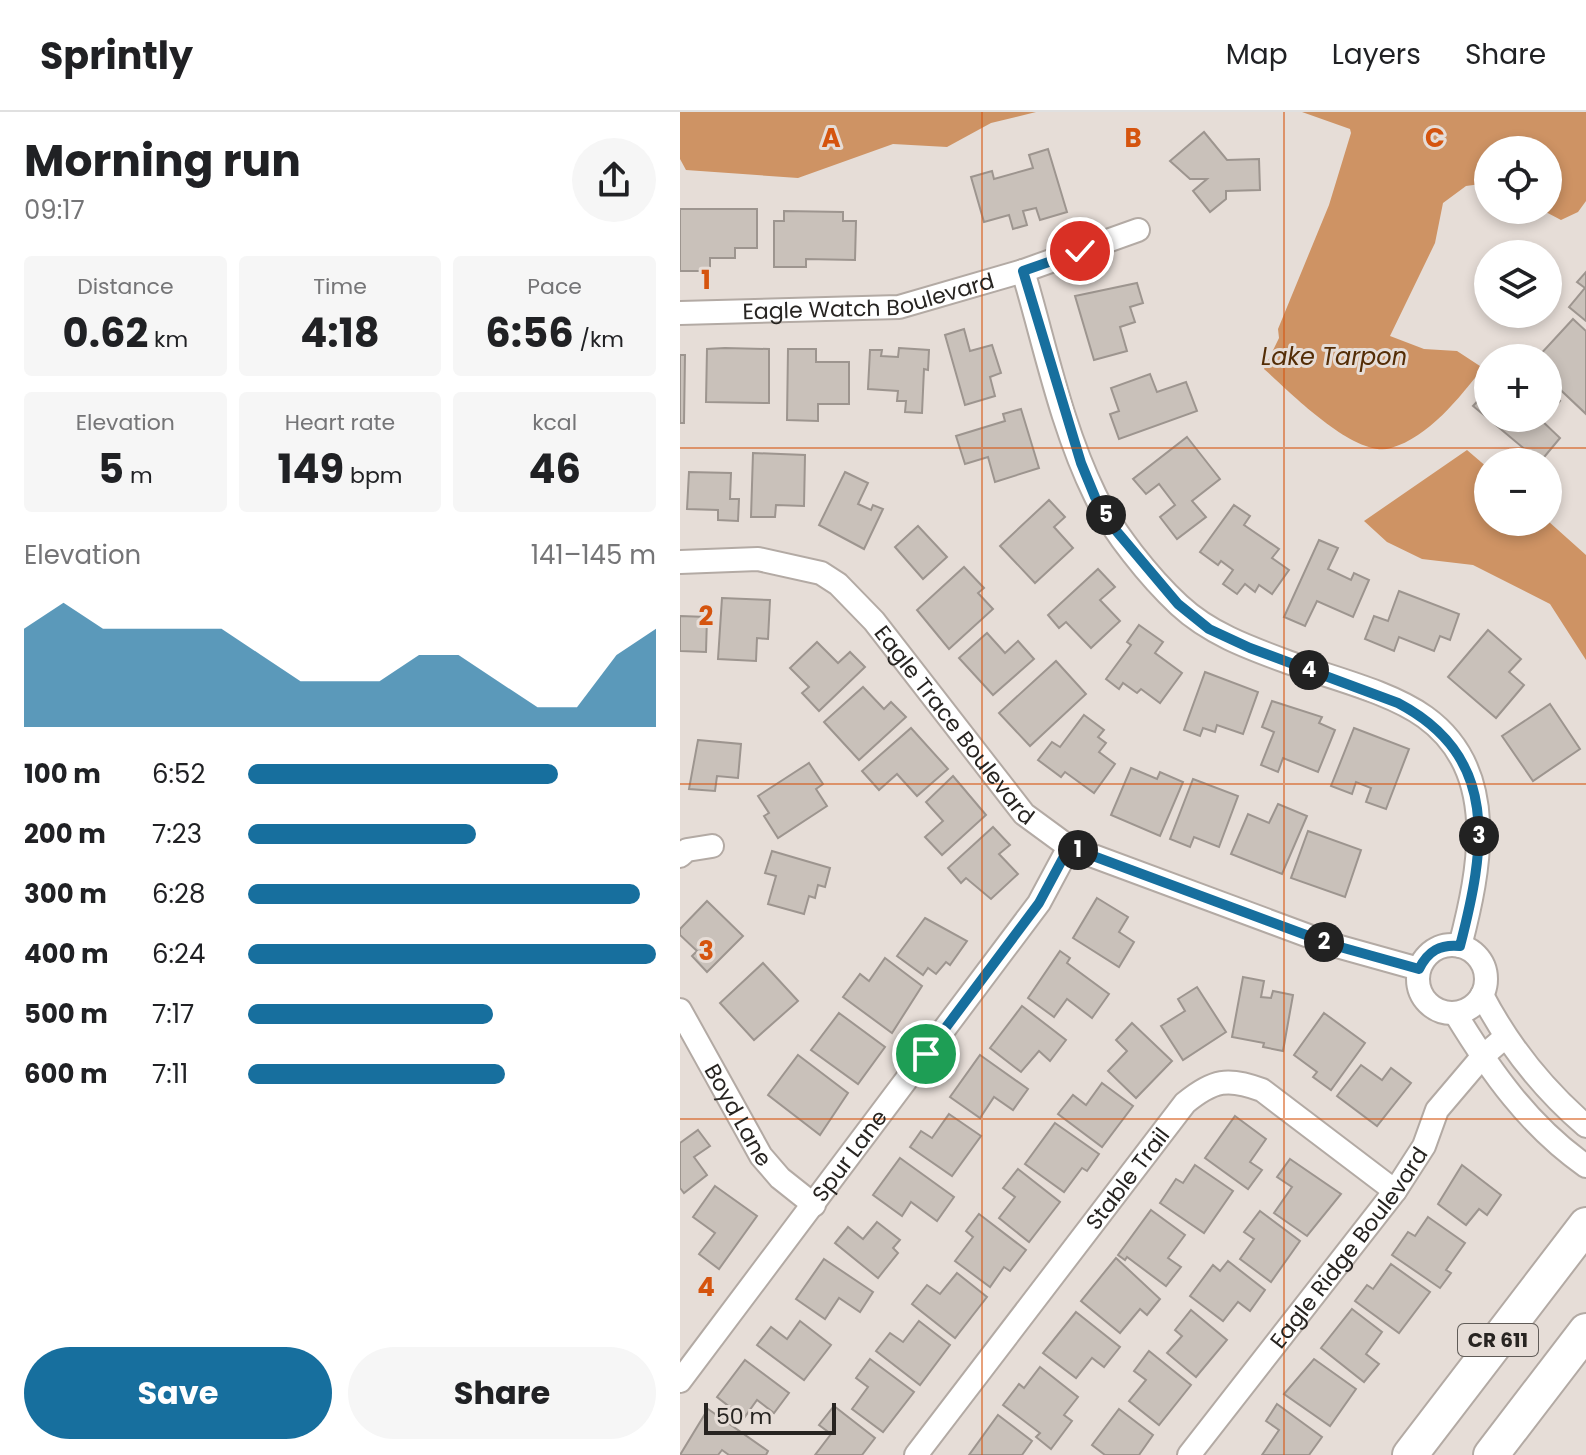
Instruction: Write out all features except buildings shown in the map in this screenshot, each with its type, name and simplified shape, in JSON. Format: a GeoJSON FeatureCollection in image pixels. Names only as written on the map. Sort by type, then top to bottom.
{"type":"FeatureCollection","features":[{"type":"Feature","properties":{"kind":"main road","name":"CR 611"},"geometry":{"type":"LineString","coordinates":[[1410,1455],[1586,1225]]}},
{"type":"Feature","properties":{"kind":"main road","name":"CR 611"},"geometry":{"type":"LineString","coordinates":[[1491,1455],[1586,1331]]}},
{"type":"Feature","properties":{"kind":"street"},"geometry":{"type":"LineString","coordinates":[[1023,271],[1138,230]]}},
{"type":"Feature","properties":{"kind":"street","name":"Eagle Watch Boulevard"},"geometry":{"type":"LineString","coordinates":[[680,313],[899,307],[1023,271],[1081,463],[1095,497],[1113,527],[1178,604],[1209,629],[1250,648],[1398,703],[1426,717],[1453,745],[1472,777],[1479,814],[1479,854],[1460,946]]}},
{"type":"Feature","properties":{"kind":"street","name":"Eagle Trace Boulevard"},"geometry":{"type":"LineString","coordinates":[[680,562],[758,559],[821,573],[838,584],[874,621],[1024,814],[1069,847],[1333,945],[1419,969]]}},
{"type":"Feature","properties":{"kind":"street"},"geometry":{"type":"LineString","coordinates":[[680,856],[687,850],[712,846]]}},
{"type":"Feature","properties":{"kind":"street","name":"Spur Lane"},"geometry":{"type":"LineString","coordinates":[[680,1381],[1039,903],[1069,847]]}},
{"type":"Feature","properties":{"kind":"street"},"geometry":{"type":"LineString","coordinates":[[1450,945],[1460,946],[1478,956],[1483,965],[1485,986],[1482,995],[1466,1010],[1444,1012],[1426,1000],[1420,990],[1419,969],[1431,952],[1450,945]]}},
{"type":"Feature","properties":{"kind":"street"},"geometry":{"type":"LineString","coordinates":[[1482,995],[1504,1038],[1550,1095],[1586,1126]]}},
{"type":"Feature","properties":{"kind":"street","name":"Boyd Lane"},"geometry":{"type":"LineString","coordinates":[[680,1010],[761,1156],[780,1178],[814,1205]]}},
{"type":"Feature","properties":{"kind":"street"},"geometry":{"type":"LineString","coordinates":[[1455,1013],[1482,1057],[1525,1115],[1586,1166]]}},
{"type":"Feature","properties":{"kind":"street","name":"Eagle Ridge Boulevard"},"geometry":{"type":"LineString","coordinates":[[1189,1455],[1395,1191],[1424,1146],[1437,1110],[1482,1057],[1504,1038]]}},
{"type":"Feature","properties":{"kind":"street","name":"Stable Trail"},"geometry":{"type":"LineString","coordinates":[[916,1455],[1185,1103],[1206,1086],[1237,1081],[1262,1090],[1395,1191]]}},
{"type":"Feature","properties":{"kind":"water"},"geometry":{"type":"Polygon","coordinates":[[[680,112],[1036,112],[991,123],[947,147],[893,144],[798,178],[686,170],[680,159],[680,112]]]}},
{"type":"Feature","properties":{"kind":"water","name":"Lake Tarpon"},"geometry":{"type":"Polygon","coordinates":[[[1302,112],[1586,112],[1586,201],[1578,212],[1562,220],[1562,136],[1474,136],[1474,185],[1466,186],[1443,203],[1435,243],[1390,336],[1424,349],[1457,351],[1474,362],[1474,379],[1430,426],[1405,443],[1391,448],[1376,449],[1342,434],[1264,369],[1279,338],[1278,329],[1329,205],[1350,129],[1302,112]]]}},
{"type":"Feature","properties":{"kind":"water"},"geometry":{"type":"Polygon","coordinates":[[[1467,450],[1474,456],[1474,536],[1562,536],[1562,534],[1586,555],[1586,660],[1550,604],[1473,565],[1422,559],[1387,542],[1364,521],[1467,450]]]}},
{"type":"Feature","properties":{"kind":"route"},"geometry":{"type":"LineString","coordinates":[[926,1054],[1039,903],[1069,847],[1333,945],[1419,969],[1431,952],[1440,947],[1460,946],[1471,906],[1479,854],[1479,814],[1472,777],[1453,745],[1426,717],[1398,703],[1250,648],[1209,629],[1178,604],[1113,527],[1095,497],[1081,463],[1023,271],[1080,251]]}}]}
